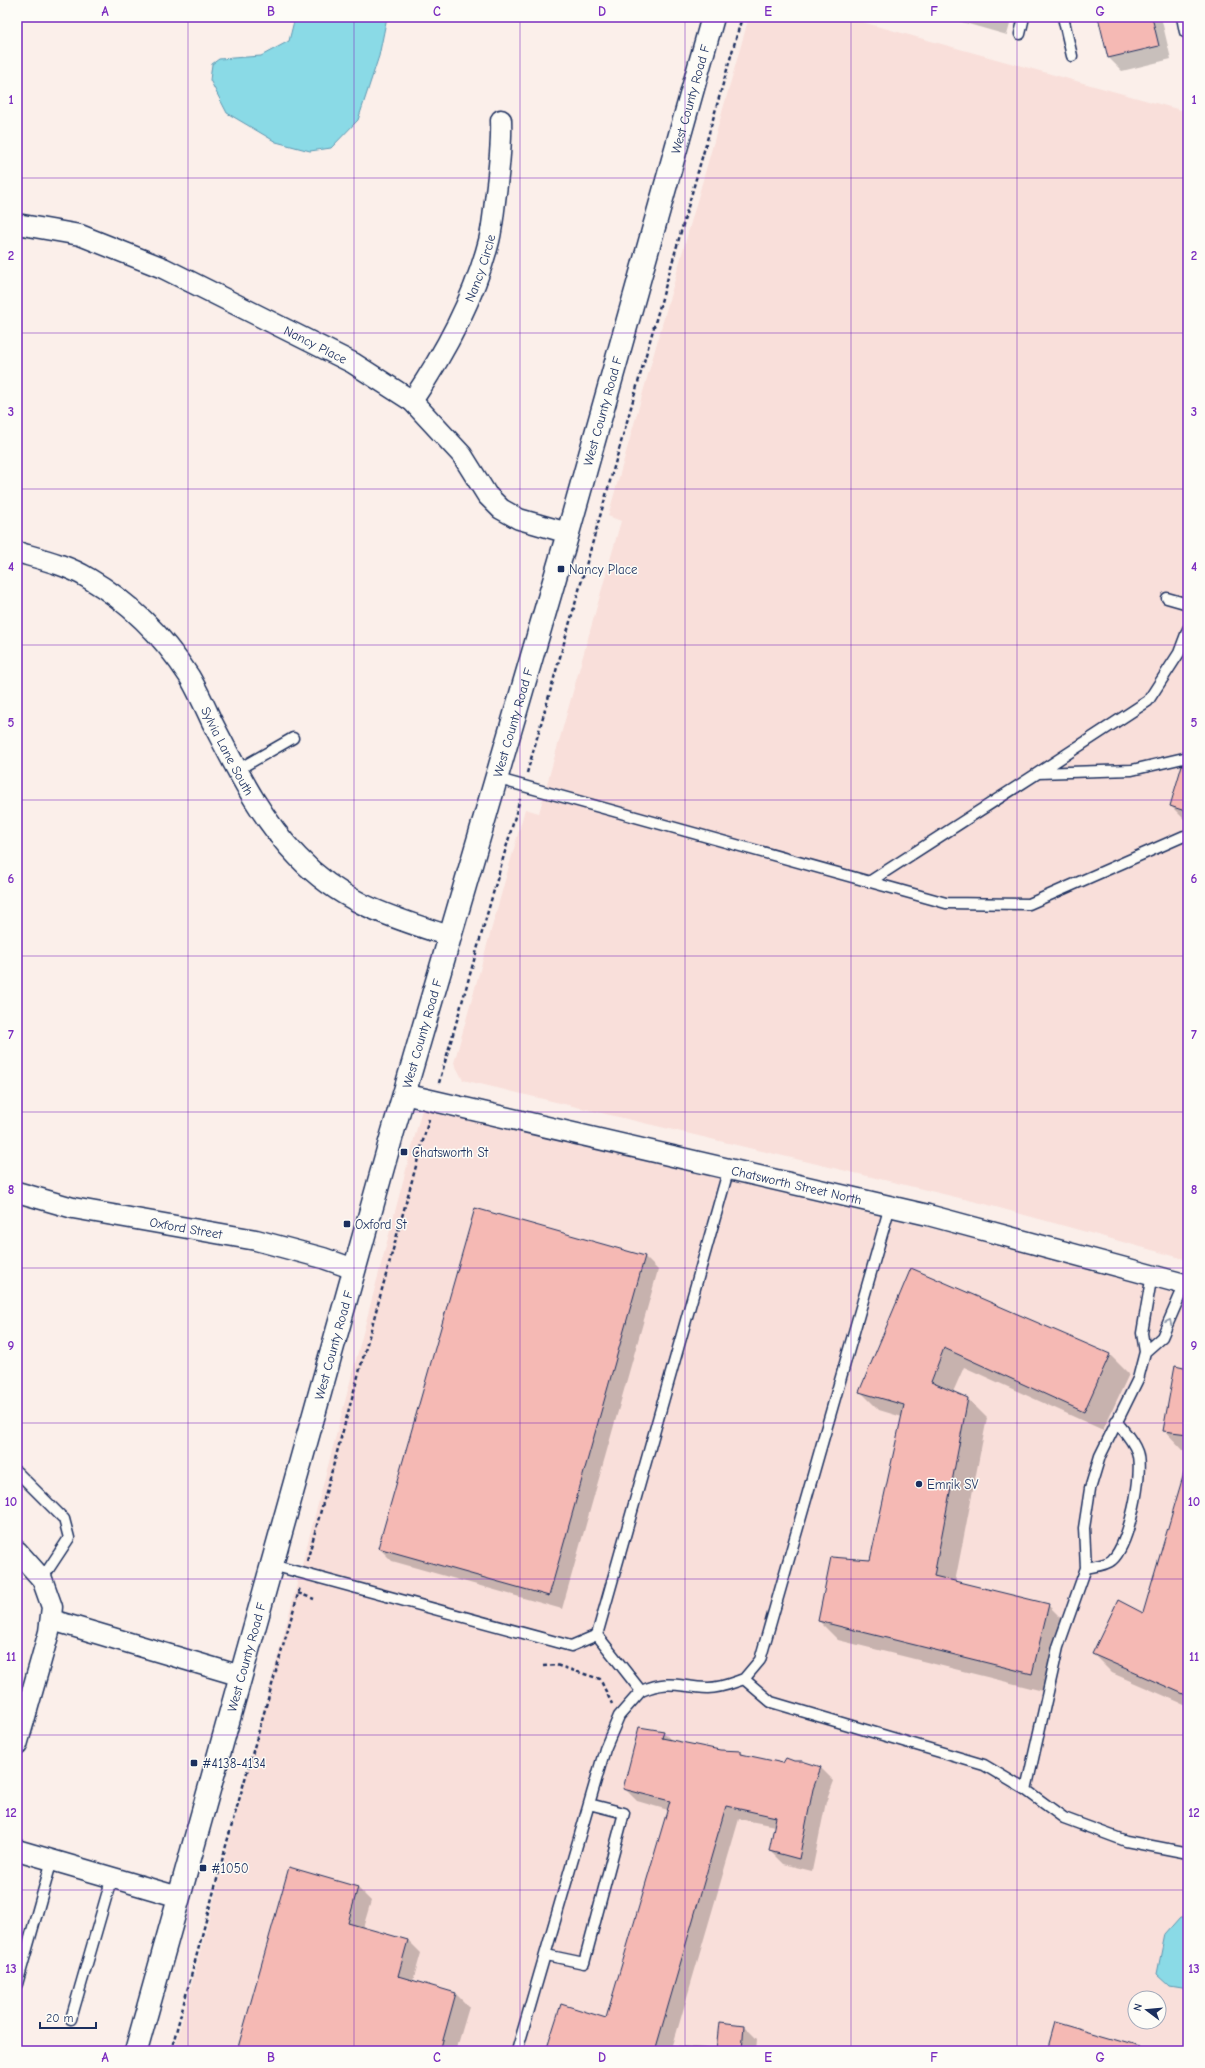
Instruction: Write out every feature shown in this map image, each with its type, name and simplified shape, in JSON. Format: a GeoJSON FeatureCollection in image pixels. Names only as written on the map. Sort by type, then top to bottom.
{"type":"FeatureCollection","features":[{"type":"Feature","properties":{"kind":"street","name":"West County Road F"},"geometry":{"type":"LineString","coordinates":[[136,2051],[354,1269],[449,936],[568,533],[713,17]]}},
{"type":"Feature","properties":{"kind":"street","name":"Nancy Circle"},"geometry":{"type":"LineString","coordinates":[[412,401],[439,361],[459,324],[484,259],[490,239],[502,147],[501,120]]}},
{"type":"Feature","properties":{"kind":"street","name":"Nancy Place"},"geometry":{"type":"LineString","coordinates":[[17,224],[80,235],[163,268],[353,363],[412,401],[462,455],[487,495],[501,509],[519,519],[568,533]]}},
{"type":"Feature","properties":{"kind":"street","name":"Sylvia Lane South"},"geometry":{"type":"LineString","coordinates":[[17,552],[51,561],[87,577],[119,598],[146,622],[168,648],[189,677],[258,808],[277,834],[299,858],[327,883],[353,900],[383,915],[449,936]]}},
{"type":"Feature","properties":{"kind":"street","name":"Chatsworth Street North"},"geometry":{"type":"LineString","coordinates":[[404,1094],[890,1206],[1186,1284]]}},
{"type":"Feature","properties":{"kind":"street","name":"Oxford Street"},"geometry":{"type":"LineString","coordinates":[[17,1192],[73,1208],[256,1240],[323,1258],[354,1269]]}},
{"type":"Feature","properties":{"kind":"street"},"geometry":{"type":"LineString","coordinates":[[17,1551],[42,1579],[52,1607],[52,1620],[17,1745]]}},
{"type":"Feature","properties":{"kind":"street"},"geometry":{"type":"LineString","coordinates":[[52,1620],[241,1676]]}},
{"type":"Feature","properties":{"kind":"street"},"geometry":{"type":"LineString","coordinates":[[17,1850],[179,1897]]}},
{"type":"Feature","properties":{"kind":"lane"},"geometry":{"type":"LineString","coordinates":[[1020,34],[1024,17]]}},
{"type":"Feature","properties":{"kind":"lane"},"geometry":{"type":"LineString","coordinates":[[1063,17],[1072,56]]}},
{"type":"Feature","properties":{"kind":"lane"},"geometry":{"type":"LineString","coordinates":[[1182,17],[1185,32]]}},
{"type":"Feature","properties":{"kind":"lane"},"geometry":{"type":"LineString","coordinates":[[1167,598],[1188,604]]}},
{"type":"Feature","properties":{"kind":"lane"},"geometry":{"type":"LineString","coordinates":[[869,882],[1148,701],[1179,653],[1188,629]]}},
{"type":"Feature","properties":{"kind":"lane"},"geometry":{"type":"LineString","coordinates":[[237,770],[292,738]]}},
{"type":"Feature","properties":{"kind":"lane"},"geometry":{"type":"LineString","coordinates":[[1038,773],[1132,770],[1188,757]]}},
{"type":"Feature","properties":{"kind":"lane"},"geometry":{"type":"LineString","coordinates":[[495,778],[946,903],[1029,904],[1184,836],[1188,837]]}},
{"type":"Feature","properties":{"kind":"lane"},"geometry":{"type":"LineString","coordinates":[[597,1635],[729,1168]]}},
{"type":"Feature","properties":{"kind":"lane"},"geometry":{"type":"LineString","coordinates":[[517,2051],[605,1750],[622,1713],[640,1691],[656,1685],[672,1683],[708,1688],[721,1687],[744,1679],[760,1660],[890,1206]]}},
{"type":"Feature","properties":{"kind":"lane"},"geometry":{"type":"LineString","coordinates":[[1026,1790],[1058,1647],[1086,1568],[1084,1528],[1090,1490],[1100,1456],[1138,1379],[1145,1352],[1142,1333],[1152,1274]]}},
{"type":"Feature","properties":{"kind":"lane"},"geometry":{"type":"LineString","coordinates":[[1145,1352],[1162,1337],[1186,1284]]}},
{"type":"Feature","properties":{"kind":"lane"},"geometry":{"type":"LineString","coordinates":[[1086,1568],[1111,1561],[1120,1551],[1138,1486],[1137,1452],[1129,1437],[1116,1421]]}},
{"type":"Feature","properties":{"kind":"lane"},"geometry":{"type":"LineString","coordinates":[[17,1472],[64,1519],[69,1538],[42,1579]]}},
{"type":"Feature","properties":{"kind":"lane"},"geometry":{"type":"LineString","coordinates":[[272,1565],[571,1646],[597,1635]]}},
{"type":"Feature","properties":{"kind":"lane"},"geometry":{"type":"LineString","coordinates":[[597,1635],[640,1691]]}},
{"type":"Feature","properties":{"kind":"lane"},"geometry":{"type":"LineString","coordinates":[[744,1679],[772,1702],[984,1766],[1026,1790],[1064,1818],[1126,1841],[1188,1853]]}},
{"type":"Feature","properties":{"kind":"lane"},"geometry":{"type":"LineString","coordinates":[[546,1955],[584,1963],[624,1813],[589,1804]]}},
{"type":"Feature","properties":{"kind":"lane"},"geometry":{"type":"LineString","coordinates":[[17,1984],[52,1860]]}},
{"type":"Feature","properties":{"kind":"lane"},"geometry":{"type":"LineString","coordinates":[[71,2019],[112,1878]]}},
{"type":"Feature","properties":{"kind":"path"},"geometry":{"type":"LineString","coordinates":[[434,1102],[742,17]]}},
{"type":"Feature","properties":{"kind":"path"},"geometry":{"type":"LineString","coordinates":[[298,1593],[314,1599]]}},
{"type":"Feature","properties":{"kind":"path"},"geometry":{"type":"LineString","coordinates":[[543,1666],[556,1665],[600,1679],[611,1703],[622,1713]]}},
{"type":"Feature","properties":{"kind":"shaded area"},"geometry":{"type":"Polygon","coordinates":[[[749,17],[844,17],[1188,112],[1188,1260],[985,1204],[463,1080],[454,1063],[525,809],[539,813],[621,521],[608,516],[749,17]]]}},
{"type":"Feature","properties":{"kind":"shaded area"},"geometry":{"type":"Polygon","coordinates":[[[422,1109],[812,1199],[992,1243],[1188,1297],[1188,2051],[174,2051],[422,1109]]]}},
{"type":"Feature","properties":{"kind":"water"},"geometry":{"type":"Polygon","coordinates":[[[295,17],[387,17],[379,56],[358,120],[331,148],[310,151],[276,142],[227,113],[210,80],[212,64],[219,59],[261,56],[289,41],[295,17]]]}},
{"type":"Feature","properties":{"kind":"water"},"geometry":{"type":"Polygon","coordinates":[[[1180,1917],[1188,1917],[1188,1989],[1170,1986],[1157,1974],[1165,1934],[1180,1917]]]}},
{"type":"Feature","properties":{"kind":"building"},"geometry":{"type":"Polygon","coordinates":[[[1098,17],[1152,17],[1159,46],[1108,58],[1098,17]]]}},
{"type":"Feature","properties":{"kind":"building"},"geometry":{"type":"Polygon","coordinates":[[[1188,764],[1188,812],[1170,806],[1182,765],[1188,764]]]}},
{"type":"Feature","properties":{"kind":"building"},"geometry":{"type":"Polygon","coordinates":[[[475,1208],[645,1256],[549,1596],[378,1548],[475,1208]]]}},
{"type":"Feature","properties":{"kind":"building","name":"Emrik SV"},"geometry":{"type":"Polygon","coordinates":[[[911,1268],[1110,1354],[1084,1412],[944,1348],[931,1382],[968,1398],[934,1576],[1049,1604],[1032,1674],[818,1621],[831,1557],[870,1560],[904,1405],[859,1392],[911,1268]]]}},
{"type":"Feature","properties":{"kind":"building"},"geometry":{"type":"Polygon","coordinates":[[[1175,1365],[1188,1368],[1188,1434],[1163,1431],[1175,1365]]]}},
{"type":"Feature","properties":{"kind":"building"},"geometry":{"type":"Polygon","coordinates":[[[1184,1473],[1188,1473],[1188,1696],[1092,1654],[1118,1600],[1143,1613],[1184,1473]]]}},
{"type":"Feature","properties":{"kind":"building"},"geometry":{"type":"Polygon","coordinates":[[[639,1727],[664,1731],[662,1738],[720,1750],[741,1751],[741,1754],[783,1763],[786,1758],[821,1767],[813,1789],[799,1859],[769,1851],[776,1817],[726,1806],[655,2051],[546,2051],[561,2004],[606,2018],[670,1801],[623,1789],[639,1727]]]}},
{"type":"Feature","properties":{"kind":"building"},"geometry":{"type":"Polygon","coordinates":[[[289,1867],[358,1887],[348,1923],[408,1940],[398,1976],[456,1993],[440,2051],[237,2051],[289,1867]]]}},
{"type":"Feature","properties":{"kind":"building"},"geometry":{"type":"Polygon","coordinates":[[[719,2022],[744,2025],[742,2051],[716,2051],[719,2022]]]}},
{"type":"Feature","properties":{"kind":"building"},"geometry":{"type":"Polygon","coordinates":[[[1054,2022],[1140,2047],[1139,2051],[1046,2051],[1054,2022]]]}},
{"type":"Feature","properties":{"kind":"place","name":"Nancy Place"},"geometry":{"type":"Point","coordinates":[561,569]}},
{"type":"Feature","properties":{"kind":"place","name":"Chatsworth St"},"geometry":{"type":"Point","coordinates":[404,1152]}},
{"type":"Feature","properties":{"kind":"place","name":"Oxford St"},"geometry":{"type":"Point","coordinates":[347,1224]}},
{"type":"Feature","properties":{"kind":"place","name":"Emrik SV"},"geometry":{"type":"Point","coordinates":[919,1484]}},
{"type":"Feature","properties":{"kind":"place","name":"#4138-4134"},"geometry":{"type":"Point","coordinates":[194,1763]}},
{"type":"Feature","properties":{"kind":"place","name":"#1050"},"geometry":{"type":"Point","coordinates":[203,1868]}}]}
